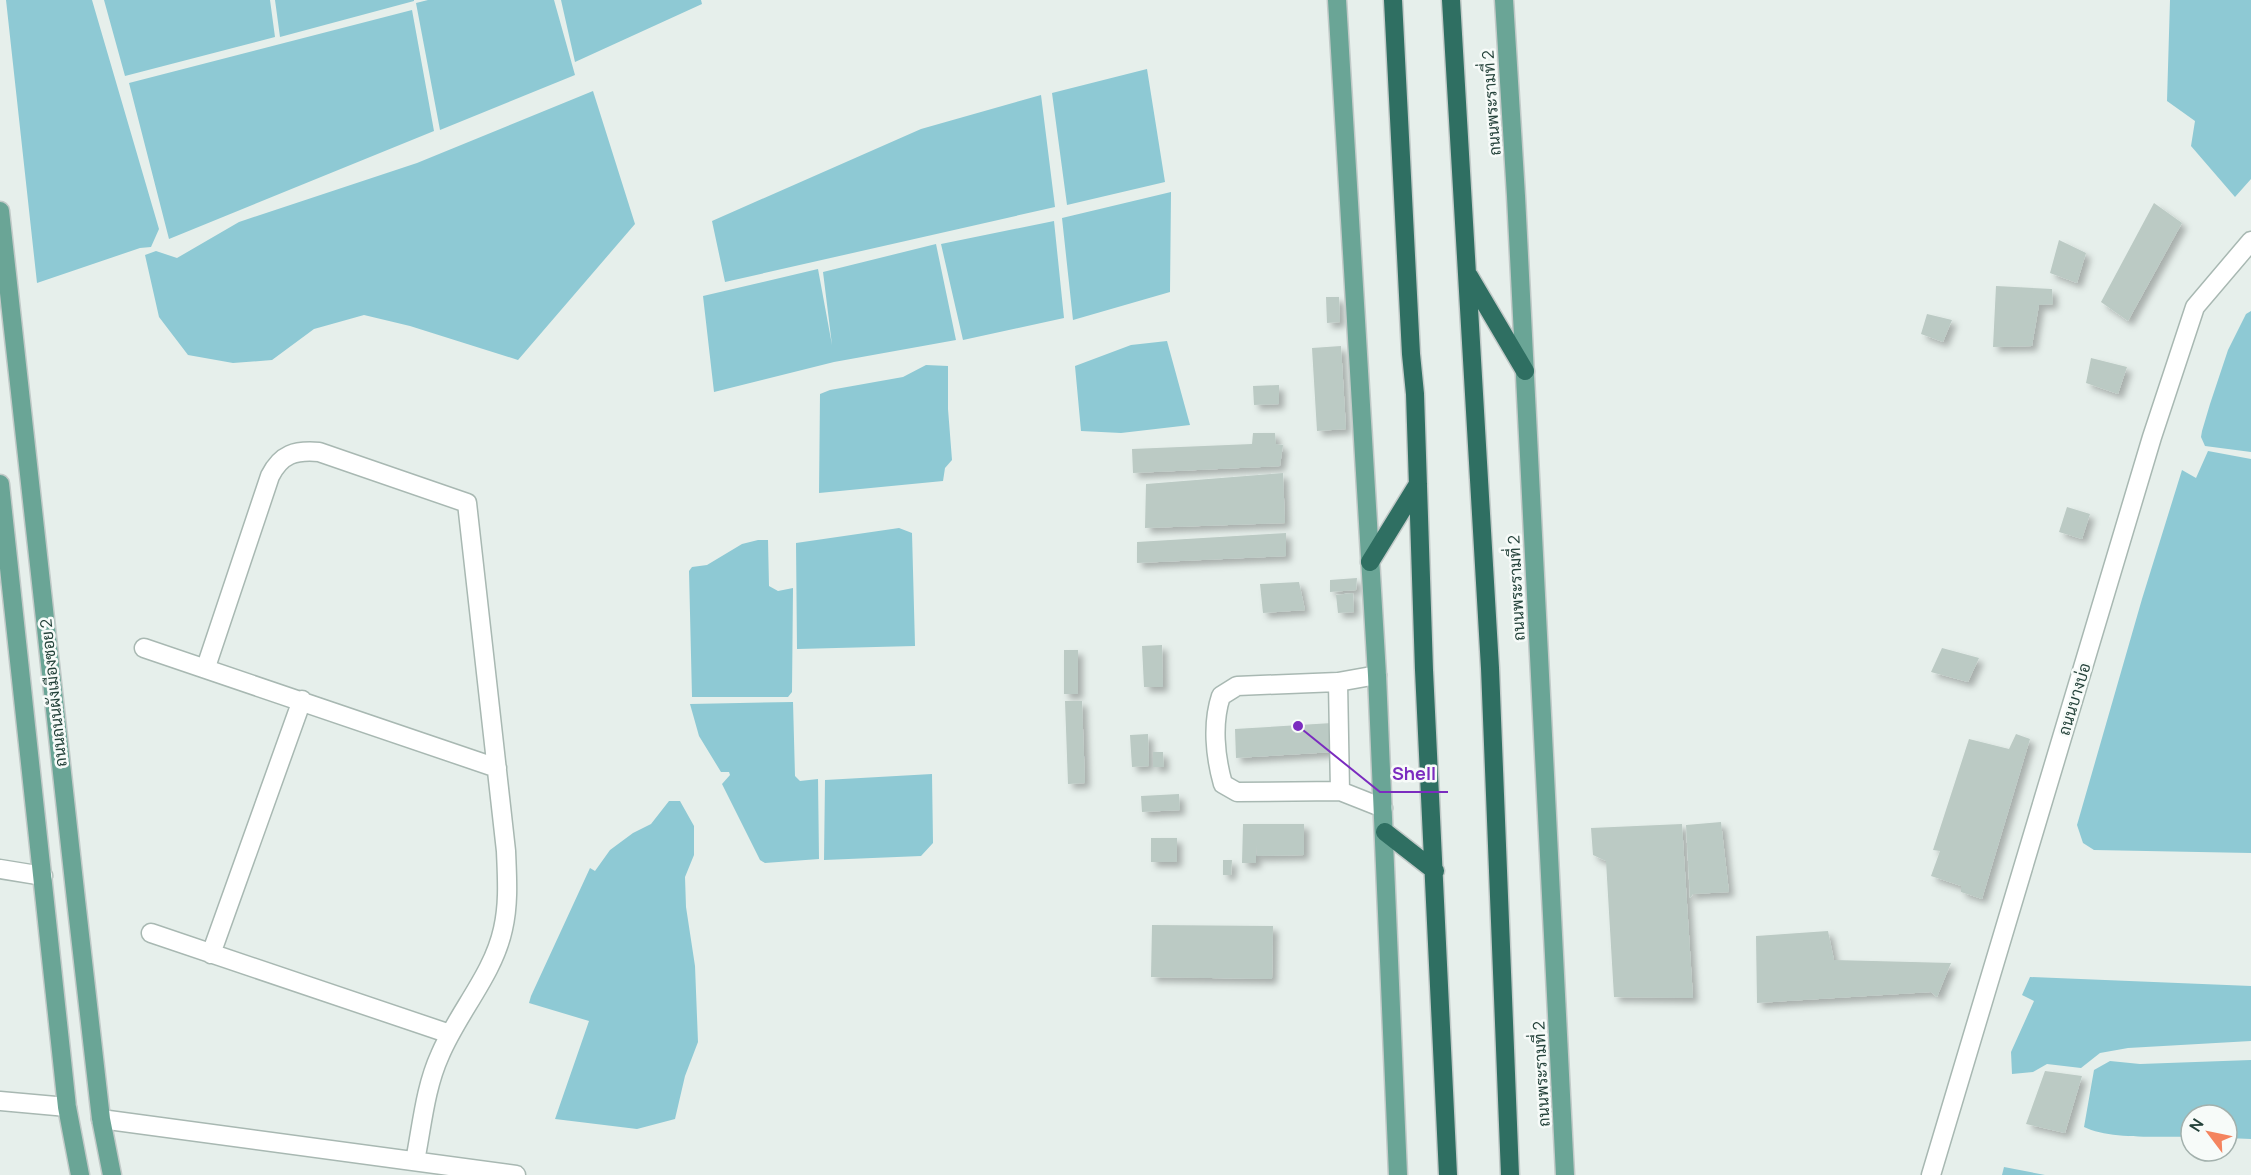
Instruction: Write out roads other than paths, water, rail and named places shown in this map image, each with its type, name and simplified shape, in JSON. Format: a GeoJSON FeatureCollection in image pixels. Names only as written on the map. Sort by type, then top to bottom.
{"type":"FeatureCollection","features":[{"type":"Feature","properties":{"kind":"highway"},"geometry":{"type":"LineString","coordinates":[[1393,0],[1415,394],[1448,1175]]}},
{"type":"Feature","properties":{"kind":"highway","name":"ถนนพระรามที่ 2"},"geometry":{"type":"LineString","coordinates":[[1451,0],[1490,668],[1510,1175]]}},
{"type":"Feature","properties":{"kind":"highway"},"geometry":{"type":"LineString","coordinates":[[1467,272],[1525,371]]}},
{"type":"Feature","properties":{"kind":"highway"},"geometry":{"type":"LineString","coordinates":[[1370,562],[1418,484]]}},
{"type":"Feature","properties":{"kind":"highway"},"geometry":{"type":"LineString","coordinates":[[1384,831],[1435,870]]}},
{"type":"Feature","properties":{"kind":"main road"},"geometry":{"type":"LineString","coordinates":[[1337,0],[1377,675],[1398,1175]]}},
{"type":"Feature","properties":{"kind":"main road","name":"ถนนพระรามที่ 2"},"geometry":{"type":"LineString","coordinates":[[1504,0],[1565,1175]]}},
{"type":"Feature","properties":{"kind":"main road","name":"ถนนถนนผังเมืองซอย 2"},"geometry":{"type":"LineString","coordinates":[[0,211],[101,1119],[112,1175]]}},
{"type":"Feature","properties":{"kind":"main road","name":"ถนนถนนผังเมืองซอย 2"},"geometry":{"type":"LineString","coordinates":[[0,484],[67,1107],[80,1175]]}},
{"type":"Feature","properties":{"kind":"main road"},"geometry":{"type":"LineString","coordinates":[[46,904],[76,900]]}},
{"type":"Feature","properties":{"kind":"street","name":"ถนนบางบ่อ"},"geometry":{"type":"LineString","coordinates":[[1931,1175],[2152,437],[2195,307],[2251,241]]}},
{"type":"Feature","properties":{"kind":"street"},"geometry":{"type":"LineString","coordinates":[[206,668],[270,476],[284,458],[299,451],[319,452],[467,503],[506,852],[507,906],[503,931],[487,970],[439,1056],[429,1085],[415,1161]]}},
{"type":"Feature","properties":{"kind":"street"},"geometry":{"type":"LineString","coordinates":[[144,648],[497,768]]}},
{"type":"Feature","properties":{"kind":"street"},"geometry":{"type":"LineString","coordinates":[[1377,675],[1338,682],[1237,686],[1221,696],[1215,714],[1219,769],[1223,784],[1237,792],[1340,791],[1383,808]]}},
{"type":"Feature","properties":{"kind":"street"},"geometry":{"type":"LineString","coordinates":[[1338,682],[1340,791]]}},
{"type":"Feature","properties":{"kind":"street"},"geometry":{"type":"LineString","coordinates":[[211,954],[302,700]]}},
{"type":"Feature","properties":{"kind":"street"},"geometry":{"type":"LineString","coordinates":[[0,869],[43,876]]}},
{"type":"Feature","properties":{"kind":"street"},"geometry":{"type":"LineString","coordinates":[[151,933],[450,1034]]}},
{"type":"Feature","properties":{"kind":"street"},"geometry":{"type":"LineString","coordinates":[[0,1101],[67,1107]]}},
{"type":"Feature","properties":{"kind":"street"},"geometry":{"type":"LineString","coordinates":[[101,1119],[516,1175]]}},
{"type":"Feature","properties":{"kind":"water"},"geometry":{"type":"Polygon","coordinates":[[[6,0],[92,0],[159,229],[151,247],[140,248],[37,283],[6,0]]]}},
{"type":"Feature","properties":{"kind":"water"},"geometry":{"type":"Polygon","coordinates":[[[104,0],[270,0],[275,37],[125,76],[104,0]]]}},
{"type":"Feature","properties":{"kind":"water"},"geometry":{"type":"Polygon","coordinates":[[[275,0],[414,0],[414,1],[280,37],[275,0]]]}},
{"type":"Feature","properties":{"kind":"water"},"geometry":{"type":"Polygon","coordinates":[[[428,0],[554,0],[575,75],[440,130],[416,3],[428,0]]]}},
{"type":"Feature","properties":{"kind":"water"},"geometry":{"type":"Polygon","coordinates":[[[561,0],[701,0],[702,4],[575,62],[561,0]]]}},
{"type":"Feature","properties":{"kind":"water"},"geometry":{"type":"Polygon","coordinates":[[[2170,0],[2251,0],[2251,179],[2235,197],[2191,146],[2195,121],[2167,101],[2170,0]]]}},
{"type":"Feature","properties":{"kind":"water"},"geometry":{"type":"Polygon","coordinates":[[[412,10],[434,131],[169,239],[129,83],[412,10]]]}},
{"type":"Feature","properties":{"kind":"water"},"geometry":{"type":"Polygon","coordinates":[[[1147,69],[1165,182],[1067,205],[1052,93],[1147,69]]]}},
{"type":"Feature","properties":{"kind":"water"},"geometry":{"type":"Polygon","coordinates":[[[593,91],[635,224],[518,360],[410,326],[364,315],[314,329],[272,360],[233,363],[188,355],[159,317],[145,255],[156,251],[177,258],[239,222],[417,163],[593,91]]]}},
{"type":"Feature","properties":{"kind":"water"},"geometry":{"type":"Polygon","coordinates":[[[1041,95],[1055,207],[725,282],[712,221],[921,129],[1041,95]]]}},
{"type":"Feature","properties":{"kind":"water"},"geometry":{"type":"Polygon","coordinates":[[[1171,192],[1170,292],[1073,320],[1062,218],[1171,192]]]}},
{"type":"Feature","properties":{"kind":"water"},"geometry":{"type":"Polygon","coordinates":[[[1054,221],[1064,318],[963,340],[941,244],[1054,221]]]}},
{"type":"Feature","properties":{"kind":"water"},"geometry":{"type":"Polygon","coordinates":[[[936,244],[956,340],[834,362],[714,392],[703,296],[818,269],[832,345],[823,272],[936,244]]]}},
{"type":"Feature","properties":{"kind":"water"},"geometry":{"type":"Polygon","coordinates":[[[2251,311],[2251,452],[2205,446],[2201,437],[2202,431],[2228,350],[2246,314],[2251,311]]]}},
{"type":"Feature","properties":{"kind":"water"},"geometry":{"type":"Polygon","coordinates":[[[1167,341],[1190,425],[1121,433],[1081,431],[1075,366],[1131,345],[1167,341]]]}},
{"type":"Feature","properties":{"kind":"water"},"geometry":{"type":"Polygon","coordinates":[[[926,365],[948,366],[948,409],[952,460],[945,468],[943,481],[819,493],[820,394],[830,390],[903,377],[926,365]]]}},
{"type":"Feature","properties":{"kind":"water"},"geometry":{"type":"Polygon","coordinates":[[[2208,451],[2251,459],[2251,853],[2094,850],[2083,843],[2077,825],[2182,470],[2196,478],[2208,451]]]}},
{"type":"Feature","properties":{"kind":"water"},"geometry":{"type":"Polygon","coordinates":[[[899,528],[912,533],[915,646],[797,649],[796,543],[899,528]]]}},
{"type":"Feature","properties":{"kind":"water"},"geometry":{"type":"Polygon","coordinates":[[[768,540],[769,586],[778,591],[793,588],[792,692],[788,697],[692,697],[689,571],[692,567],[707,565],[742,544],[768,540]]]}},
{"type":"Feature","properties":{"kind":"water"},"geometry":{"type":"Polygon","coordinates":[[[793,702],[795,776],[800,781],[818,779],[819,859],[765,863],[760,860],[722,784],[730,775],[729,772],[721,772],[699,736],[690,704],[793,702]]]}},
{"type":"Feature","properties":{"kind":"water"},"geometry":{"type":"Polygon","coordinates":[[[932,774],[933,843],[921,856],[824,860],[825,780],[932,774]]]}},
{"type":"Feature","properties":{"kind":"water"},"geometry":{"type":"Polygon","coordinates":[[[669,801],[680,801],[694,826],[694,855],[685,877],[686,907],[695,966],[698,1042],[685,1076],[675,1119],[637,1129],[555,1119],[589,1021],[529,1003],[531,996],[590,868],[595,871],[610,850],[633,833],[651,824],[669,801]]]}},
{"type":"Feature","properties":{"kind":"water"},"geometry":{"type":"Polygon","coordinates":[[[2030,977],[2251,986],[2251,1041],[2128,1048],[2100,1053],[2081,1068],[2047,1064],[2033,1072],[2012,1074],[2011,1052],[2034,1001],[2022,995],[2030,977]]]}},
{"type":"Feature","properties":{"kind":"water"},"geometry":{"type":"Polygon","coordinates":[[[2251,1060],[2251,1139],[2239,1138],[2239,1103],[2179,1103],[2179,1137],[2121,1136],[2084,1127],[2094,1070],[2110,1061],[2140,1064],[2251,1060]]]}},
{"type":"Feature","properties":{"kind":"water"},"geometry":{"type":"Polygon","coordinates":[[[2004,1167],[2045,1175],[2002,1175],[2004,1167]]]}},
{"type":"Feature","properties":{"kind":"place","name":"Shell"},"geometry":{"type":"Point","coordinates":[1298,726]}}]}
